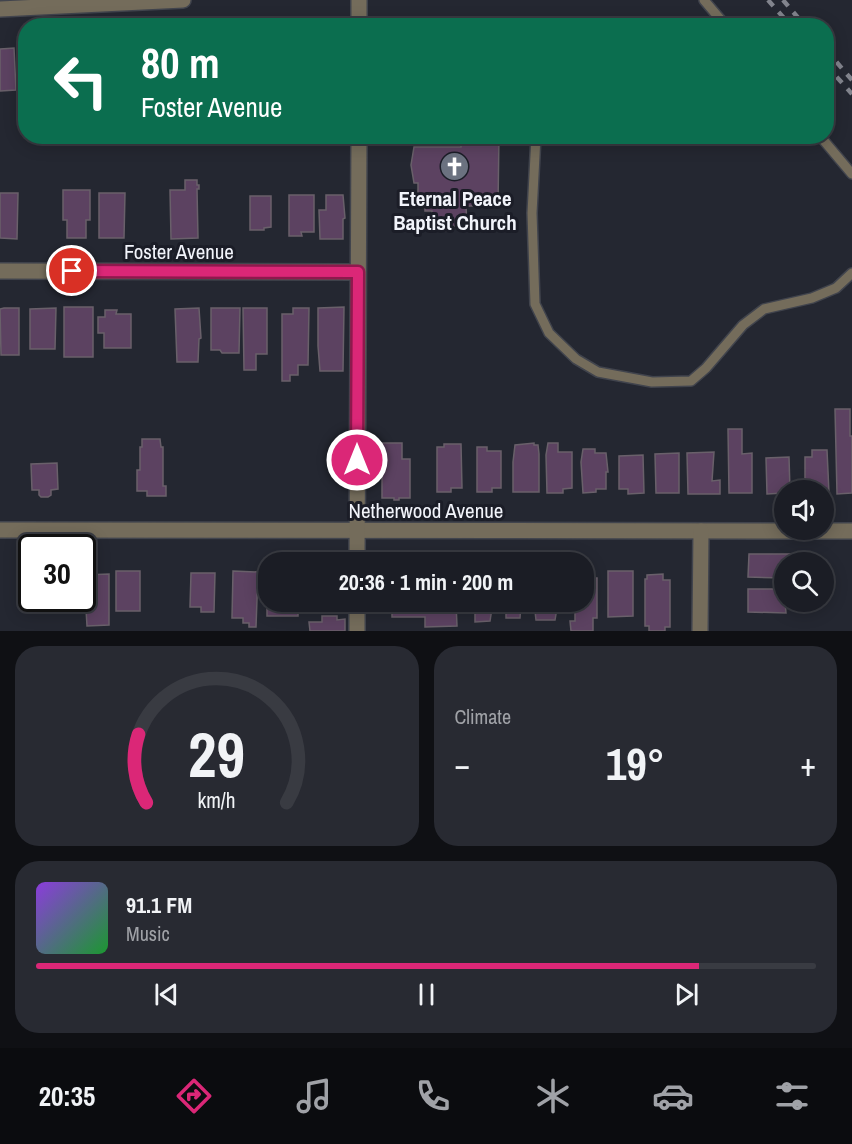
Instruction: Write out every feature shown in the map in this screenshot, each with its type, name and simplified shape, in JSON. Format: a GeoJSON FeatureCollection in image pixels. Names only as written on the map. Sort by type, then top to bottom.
{"type":"FeatureCollection","features":[{"type":"Feature","properties":{"kind":"street"},"geometry":{"type":"LineString","coordinates":[[0,9],[183,0]]}},
{"type":"Feature","properties":{"kind":"street"},"geometry":{"type":"LineString","coordinates":[[359,0],[359,18]]}},
{"type":"Feature","properties":{"kind":"street"},"geometry":{"type":"LineString","coordinates":[[357,552],[359,144]]}},
{"type":"Feature","properties":{"kind":"street","name":"Foster Avenue"},"geometry":{"type":"LineString","coordinates":[[0,271],[358,272]]}},
{"type":"Feature","properties":{"kind":"street","name":"Netherwood Avenue"},"geometry":{"type":"LineString","coordinates":[[0,530],[852,531]]}},
{"type":"Feature","properties":{"kind":"street"},"geometry":{"type":"LineString","coordinates":[[700,631],[702,531]]}},
{"type":"Feature","properties":{"kind":"street"},"geometry":{"type":"LineString","coordinates":[[357,612],[357,631]]}},
{"type":"Feature","properties":{"kind":"lane"},"geometry":{"type":"LineString","coordinates":[[704,0],[719,18]]}},
{"type":"Feature","properties":{"kind":"lane"},"geometry":{"type":"LineString","coordinates":[[536,144],[532,213],[535,304],[549,333],[576,359],[598,372],[652,382],[691,381],[706,368],[743,325],[764,309],[812,298],[836,288],[852,273]]}},
{"type":"Feature","properties":{"kind":"lane"},"geometry":{"type":"LineString","coordinates":[[827,144],[852,174]]}},
{"type":"Feature","properties":{"kind":"building"},"geometry":{"type":"Polygon","coordinates":[[[14,48],[16,90],[0,91],[0,49],[14,48]]]}},
{"type":"Feature","properties":{"kind":"building"},"geometry":{"type":"Polygon","coordinates":[[[461,144],[499,144],[498,206],[466,206],[467,226],[447,226],[447,231],[432,230],[432,211],[425,211],[425,203],[418,203],[418,183],[414,183],[411,165],[414,147],[461,147],[461,144]]]}},
{"type":"Feature","properties":{"kind":"building"},"geometry":{"type":"Polygon","coordinates":[[[185,180],[197,180],[197,185],[199,185],[197,189],[198,238],[171,239],[170,190],[185,190],[185,180]]]}},
{"type":"Feature","properties":{"kind":"building"},"geometry":{"type":"Polygon","coordinates":[[[63,190],[90,190],[90,220],[86,220],[86,238],[67,238],[67,220],[63,220],[63,190]]]}},
{"type":"Feature","properties":{"kind":"building"},"geometry":{"type":"Polygon","coordinates":[[[0,193],[18,193],[17,239],[0,238],[0,193]]]}},
{"type":"Feature","properties":{"kind":"building"},"geometry":{"type":"Polygon","coordinates":[[[99,193],[125,193],[124,238],[99,238],[99,193]]]}},
{"type":"Feature","properties":{"kind":"building"},"geometry":{"type":"Polygon","coordinates":[[[289,195],[314,195],[314,232],[301,232],[302,236],[289,236],[289,195]]]}},
{"type":"Feature","properties":{"kind":"building"},"geometry":{"type":"Polygon","coordinates":[[[326,195],[343,195],[345,218],[343,219],[343,239],[320,239],[319,210],[326,210],[326,195]]]}},
{"type":"Feature","properties":{"kind":"building"},"geometry":{"type":"Polygon","coordinates":[[[250,196],[271,196],[271,227],[264,228],[264,230],[250,230],[250,196]]]}},
{"type":"Feature","properties":{"kind":"building"},"geometry":{"type":"Polygon","coordinates":[[[64,307],[93,307],[93,357],[64,357],[64,307]]]}},
{"type":"Feature","properties":{"kind":"building"},"geometry":{"type":"Polygon","coordinates":[[[344,307],[343,371],[320,371],[318,308],[344,307]]]}},
{"type":"Feature","properties":{"kind":"building"},"geometry":{"type":"Polygon","coordinates":[[[19,308],[19,355],[1,355],[0,309],[19,308]]]}},
{"type":"Feature","properties":{"kind":"building"},"geometry":{"type":"Polygon","coordinates":[[[56,308],[55,349],[30,349],[30,309],[56,308]]]}},
{"type":"Feature","properties":{"kind":"building"},"geometry":{"type":"Polygon","coordinates":[[[199,308],[201,338],[199,339],[198,362],[177,362],[175,309],[199,308]]]}},
{"type":"Feature","properties":{"kind":"building"},"geometry":{"type":"Polygon","coordinates":[[[211,308],[240,308],[239,353],[222,353],[220,350],[211,350],[211,308]]]}},
{"type":"Feature","properties":{"kind":"building"},"geometry":{"type":"Polygon","coordinates":[[[243,308],[267,308],[267,354],[256,354],[256,370],[244,370],[243,308]]]}},
{"type":"Feature","properties":{"kind":"building"},"geometry":{"type":"Polygon","coordinates":[[[293,308],[309,308],[308,365],[298,365],[298,375],[290,375],[290,381],[282,381],[282,314],[293,314],[293,308]]]}},
{"type":"Feature","properties":{"kind":"building"},"geometry":{"type":"Polygon","coordinates":[[[105,310],[117,310],[116,314],[131,314],[131,348],[104,348],[104,333],[98,333],[98,317],[105,317],[105,310]]]}},
{"type":"Feature","properties":{"kind":"building"},"geometry":{"type":"Polygon","coordinates":[[[835,409],[850,409],[852,493],[837,494],[835,409]]]}},
{"type":"Feature","properties":{"kind":"building"},"geometry":{"type":"Polygon","coordinates":[[[728,429],[742,429],[742,454],[752,453],[752,493],[729,493],[728,429]]]}},
{"type":"Feature","properties":{"kind":"building"},"geometry":{"type":"Polygon","coordinates":[[[142,439],[160,439],[161,447],[163,447],[163,486],[166,486],[166,496],[147,496],[147,491],[137,491],[137,470],[140,470],[142,439]]]}},
{"type":"Feature","properties":{"kind":"building"},"geometry":{"type":"Polygon","coordinates":[[[382,443],[402,443],[402,459],[410,459],[410,498],[394,500],[394,498],[382,498],[382,443]]]}},
{"type":"Feature","properties":{"kind":"building"},"geometry":{"type":"Polygon","coordinates":[[[534,443],[538,445],[539,454],[539,492],[513,492],[515,445],[534,443]]]}},
{"type":"Feature","properties":{"kind":"building"},"geometry":{"type":"Polygon","coordinates":[[[548,443],[558,443],[558,452],[572,452],[572,488],[563,489],[563,493],[547,493],[548,443]]]}},
{"type":"Feature","properties":{"kind":"building"},"geometry":{"type":"Polygon","coordinates":[[[444,444],[461,444],[462,488],[451,488],[451,492],[437,492],[437,447],[444,447],[444,444]]]}},
{"type":"Feature","properties":{"kind":"building"},"geometry":{"type":"Polygon","coordinates":[[[477,447],[487,447],[487,451],[501,451],[501,488],[492,488],[492,492],[477,492],[477,447]]]}},
{"type":"Feature","properties":{"kind":"building"},"geometry":{"type":"Polygon","coordinates":[[[583,449],[595,449],[595,453],[606,453],[608,472],[606,472],[606,489],[583,493],[581,462],[583,449]]]}},
{"type":"Feature","properties":{"kind":"building"},"geometry":{"type":"Polygon","coordinates":[[[812,450],[827,450],[828,480],[805,480],[805,457],[812,457],[812,450]]]}},
{"type":"Feature","properties":{"kind":"building"},"geometry":{"type":"Polygon","coordinates":[[[714,452],[712,481],[720,480],[720,494],[688,494],[687,453],[714,452]]]}},
{"type":"Feature","properties":{"kind":"building"},"geometry":{"type":"Polygon","coordinates":[[[679,453],[679,493],[656,493],[655,454],[679,453]]]}},
{"type":"Feature","properties":{"kind":"building"},"geometry":{"type":"Polygon","coordinates":[[[643,455],[644,493],[628,494],[628,489],[619,489],[619,456],[643,455]]]}},
{"type":"Feature","properties":{"kind":"building"},"geometry":{"type":"Polygon","coordinates":[[[789,457],[790,480],[774,480],[774,494],[767,494],[766,458],[789,457]]]}},
{"type":"Feature","properties":{"kind":"building"},"geometry":{"type":"Polygon","coordinates":[[[57,463],[58,489],[51,490],[51,495],[48,497],[41,497],[39,490],[32,490],[31,464],[57,463]]]}},
{"type":"Feature","properties":{"kind":"building"},"geometry":{"type":"Polygon","coordinates":[[[749,554],[774,554],[774,578],[748,577],[749,554]]]}},
{"type":"Feature","properties":{"kind":"building"},"geometry":{"type":"Polygon","coordinates":[[[116,571],[140,571],[140,611],[116,611],[116,571]]]}},
{"type":"Feature","properties":{"kind":"building"},"geometry":{"type":"Polygon","coordinates":[[[233,571],[258,572],[256,627],[249,627],[249,623],[243,623],[243,618],[232,618],[233,571]]]}},
{"type":"Feature","properties":{"kind":"building"},"geometry":{"type":"Polygon","coordinates":[[[608,571],[633,571],[633,616],[608,617],[608,571]]]}},
{"type":"Feature","properties":{"kind":"building"},"geometry":{"type":"Polygon","coordinates":[[[191,573],[215,573],[214,612],[201,612],[201,607],[190,607],[191,573]]]}},
{"type":"Feature","properties":{"kind":"building"},"geometry":{"type":"Polygon","coordinates":[[[109,574],[109,625],[87,626],[86,612],[96,612],[96,575],[109,574]]]}},
{"type":"Feature","properties":{"kind":"building"},"geometry":{"type":"Polygon","coordinates":[[[663,574],[663,580],[670,580],[670,627],[665,627],[665,631],[649,631],[649,626],[645,626],[645,579],[647,575],[663,574]]]}},
{"type":"Feature","properties":{"kind":"building"},"geometry":{"type":"Polygon","coordinates":[[[594,578],[597,578],[597,618],[593,618],[593,631],[571,631],[570,621],[575,621],[575,612],[594,612],[594,578]]]}},
{"type":"Feature","properties":{"kind":"building"},"geometry":{"type":"Polygon","coordinates":[[[748,589],[774,589],[774,612],[786,613],[748,612],[748,589]]]}},
{"type":"Feature","properties":{"kind":"building"},"geometry":{"type":"Polygon","coordinates":[[[267,612],[298,612],[298,616],[267,616],[267,612]]]}},
{"type":"Feature","properties":{"kind":"building"},"geometry":{"type":"Polygon","coordinates":[[[392,612],[456,612],[457,626],[425,627],[425,617],[392,617],[392,612]]]}},
{"type":"Feature","properties":{"kind":"building"},"geometry":{"type":"Polygon","coordinates":[[[475,612],[491,612],[490,621],[475,622],[475,612]]]}},
{"type":"Feature","properties":{"kind":"building"},"geometry":{"type":"Polygon","coordinates":[[[520,612],[520,618],[506,618],[506,613],[498,613],[520,612]]]}},
{"type":"Feature","properties":{"kind":"building"},"geometry":{"type":"Polygon","coordinates":[[[535,612],[556,612],[555,620],[536,620],[535,612]]]}},
{"type":"Feature","properties":{"kind":"building"},"geometry":{"type":"Polygon","coordinates":[[[322,616],[337,616],[337,620],[345,619],[345,631],[310,631],[309,622],[322,622],[322,616]]]}},
{"type":"Feature","properties":{"kind":"railway"},"geometry":{"type":"LineString","coordinates":[[768,0],[784,18]]}},
{"type":"Feature","properties":{"kind":"railway"},"geometry":{"type":"LineString","coordinates":[[783,0],[798,18]]}},
{"type":"Feature","properties":{"kind":"railway"},"geometry":{"type":"LineString","coordinates":[[834,59],[852,80]]}},
{"type":"Feature","properties":{"kind":"railway"},"geometry":{"type":"LineString","coordinates":[[834,74],[852,94]]}},
{"type":"Feature","properties":{"kind":"place","name":"Eternal Peace Baptist Church"},"geometry":{"type":"Point","coordinates":[455,167]}},
{"type":"Feature","properties":{"kind":"route"},"geometry":{"type":"LineString","coordinates":[[72,271],[358,272],[357,460]]}}]}
